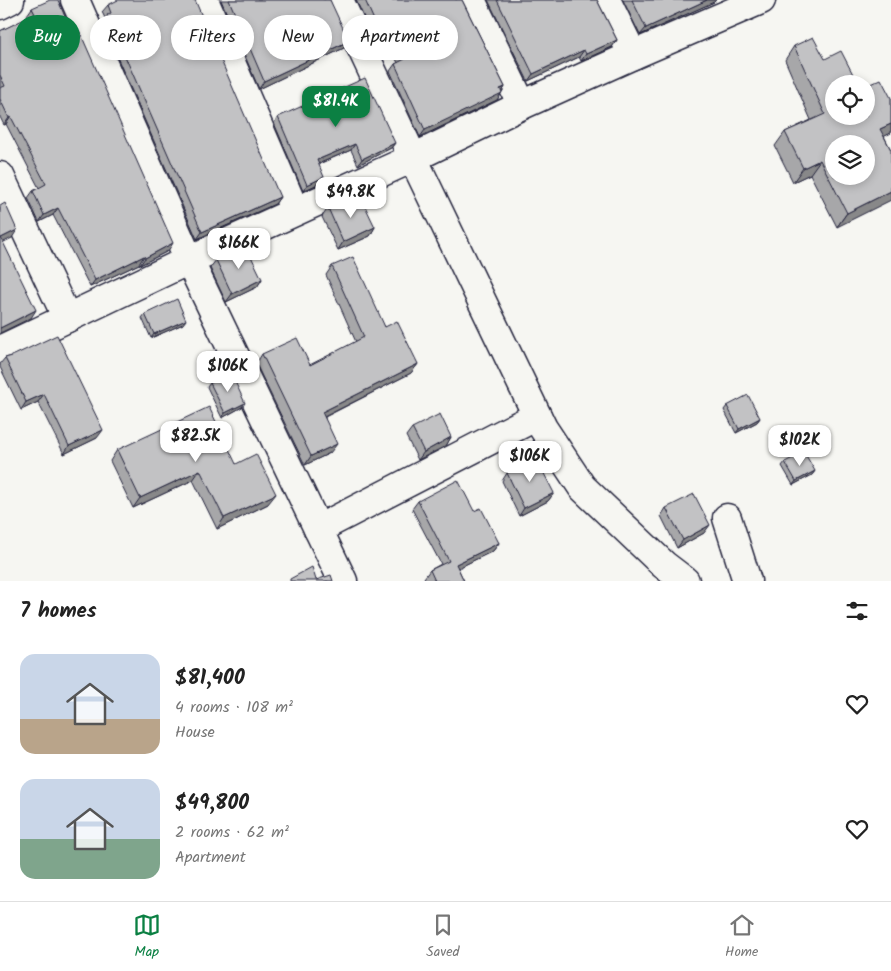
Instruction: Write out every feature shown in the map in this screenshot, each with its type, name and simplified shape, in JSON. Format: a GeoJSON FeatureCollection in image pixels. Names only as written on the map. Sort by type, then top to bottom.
{"type":"FeatureCollection","features":[{"type":"Feature","properties":{"kind":"street"},"geometry":{"type":"LineString","coordinates":[[0,5],[10,0]]}},
{"type":"Feature","properties":{"kind":"street"},"geometry":{"type":"LineString","coordinates":[[75,0],[189,260],[343,581]]}},
{"type":"Feature","properties":{"kind":"street"},"geometry":{"type":"LineString","coordinates":[[204,0],[295,211]]}},
{"type":"Feature","properties":{"kind":"street"},"geometry":{"type":"LineString","coordinates":[[339,0],[543,428],[582,487],[664,564],[685,581]]}},
{"type":"Feature","properties":{"kind":"street"},"geometry":{"type":"LineString","coordinates":[[471,0],[522,106]]}},
{"type":"Feature","properties":{"kind":"street"},"geometry":{"type":"LineString","coordinates":[[606,0],[633,55]]}},
{"type":"Feature","properties":{"kind":"street"},"geometry":{"type":"LineString","coordinates":[[0,350],[189,260],[746,3]]}},
{"type":"Feature","properties":{"kind":"street"},"geometry":{"type":"LineString","coordinates":[[0,176],[67,318]]}},
{"type":"Feature","properties":{"kind":"street"},"geometry":{"type":"LineString","coordinates":[[318,529],[537,416]]}},
{"type":"Feature","properties":{"kind":"street"},"geometry":{"type":"LineString","coordinates":[[727,518],[746,581]]}},
{"type":"Feature","properties":{"kind":"building"},"geometry":{"type":"Polygon","coordinates":[[[50,0],[58,0],[64,15],[33,15],[35,14],[32,8],[50,0]]]}},
{"type":"Feature","properties":{"kind":"building"},"geometry":{"type":"Polygon","coordinates":[[[118,0],[195,0],[201,15],[171,15],[171,60],[221,60],[280,197],[202,232],[127,60],[161,60],[161,15],[107,15],[111,13],[108,5],[118,0]]]}},
{"type":"Feature","properties":{"kind":"building"},"geometry":{"type":"Polygon","coordinates":[[[229,0],[330,0],[342,26],[342,44],[332,49],[332,15],[264,15],[264,60],[309,60],[264,81],[254,58],[254,15],[235,15],[229,0]]]}},
{"type":"Feature","properties":{"kind":"building"},"geometry":{"type":"Polygon","coordinates":[[[365,0],[462,0],[505,87],[500,89],[502,93],[425,130],[395,64],[403,60],[458,60],[458,15],[372,15],[365,0]]]}},
{"type":"Feature","properties":{"kind":"building"},"geometry":{"type":"Polygon","coordinates":[[[497,0],[597,0],[617,40],[586,54],[584,50],[533,74],[497,0]]]}},
{"type":"Feature","properties":{"kind":"building"},"geometry":{"type":"Polygon","coordinates":[[[632,0],[707,0],[646,28],[632,0]]]}},
{"type":"Feature","properties":{"kind":"building"},"geometry":{"type":"Polygon","coordinates":[[[15,24],[15,60],[80,60],[80,32],[90,55],[90,60],[92,60],[173,243],[145,258],[144,256],[95,280],[58,208],[44,215],[33,191],[46,184],[0,99],[0,88],[5,86],[0,75],[0,31],[15,24]]]}},
{"type":"Feature","properties":{"kind":"building"},"geometry":{"type":"Polygon","coordinates":[[[813,37],[825,59],[841,51],[853,75],[825,75],[825,114],[794,46],[813,37]]]}},
{"type":"Feature","properties":{"kind":"building"},"geometry":{"type":"Polygon","coordinates":[[[365,78],[395,143],[362,159],[355,144],[317,160],[324,177],[307,185],[278,117],[365,78]]]}},
{"type":"Feature","properties":{"kind":"building"},"geometry":{"type":"Polygon","coordinates":[[[881,79],[891,98],[891,124],[880,129],[891,150],[891,191],[847,213],[833,185],[875,185],[875,135],[825,135],[825,170],[820,160],[803,168],[785,132],[825,114],[825,125],[875,125],[875,82],[881,79]]]}},
{"type":"Feature","properties":{"kind":"building"},"geometry":{"type":"Polygon","coordinates":[[[356,196],[361,206],[364,204],[375,227],[343,242],[328,208],[356,196]]]}},
{"type":"Feature","properties":{"kind":"building"},"geometry":{"type":"Polygon","coordinates":[[[5,203],[17,230],[1,238],[36,310],[0,328],[0,206],[5,203]]]}},
{"type":"Feature","properties":{"kind":"building"},"geometry":{"type":"Polygon","coordinates":[[[246,246],[262,279],[232,294],[216,260],[246,246]]]}},
{"type":"Feature","properties":{"kind":"building"},"geometry":{"type":"Polygon","coordinates":[[[353,257],[385,327],[397,321],[418,364],[322,412],[337,444],[311,456],[262,354],[297,338],[310,365],[364,337],[332,266],[353,257]]]}},
{"type":"Feature","properties":{"kind":"building"},"geometry":{"type":"Polygon","coordinates":[[[177,299],[186,320],[154,334],[145,314],[177,299]]]}},
{"type":"Feature","properties":{"kind":"building"},"geometry":{"type":"Polygon","coordinates":[[[57,335],[103,430],[69,446],[44,394],[26,402],[5,358],[57,335]]]}},
{"type":"Feature","properties":{"kind":"building"},"geometry":{"type":"Polygon","coordinates":[[[231,373],[245,403],[225,413],[210,383],[231,373]]]}},
{"type":"Feature","properties":{"kind":"building"},"geometry":{"type":"Polygon","coordinates":[[[748,395],[760,418],[739,429],[727,406],[748,395]]]}},
{"type":"Feature","properties":{"kind":"building"},"geometry":{"type":"Polygon","coordinates":[[[209,407],[236,464],[256,454],[276,494],[224,518],[200,470],[140,498],[117,450],[209,407]]]}},
{"type":"Feature","properties":{"kind":"building"},"geometry":{"type":"Polygon","coordinates":[[[440,414],[451,437],[424,452],[412,428],[440,414]]]}},
{"type":"Feature","properties":{"kind":"building"},"geometry":{"type":"Polygon","coordinates":[[[804,452],[815,471],[796,481],[785,462],[804,452]]]}},
{"type":"Feature","properties":{"kind":"building"},"geometry":{"type":"Polygon","coordinates":[[[536,458],[554,493],[524,508],[507,473],[536,458]]]}},
{"type":"Feature","properties":{"kind":"building"},"geometry":{"type":"Polygon","coordinates":[[[458,480],[474,511],[481,508],[499,543],[456,564],[464,581],[435,581],[430,570],[449,561],[418,501],[458,480]]]}},
{"type":"Feature","properties":{"kind":"building"},"geometry":{"type":"Polygon","coordinates":[[[694,494],[710,525],[683,540],[666,508],[694,494]]]}},
{"type":"Feature","properties":{"kind":"building"},"geometry":{"type":"Polygon","coordinates":[[[312,567],[316,580],[331,575],[333,581],[290,581],[290,579],[312,567]]]}}]}
